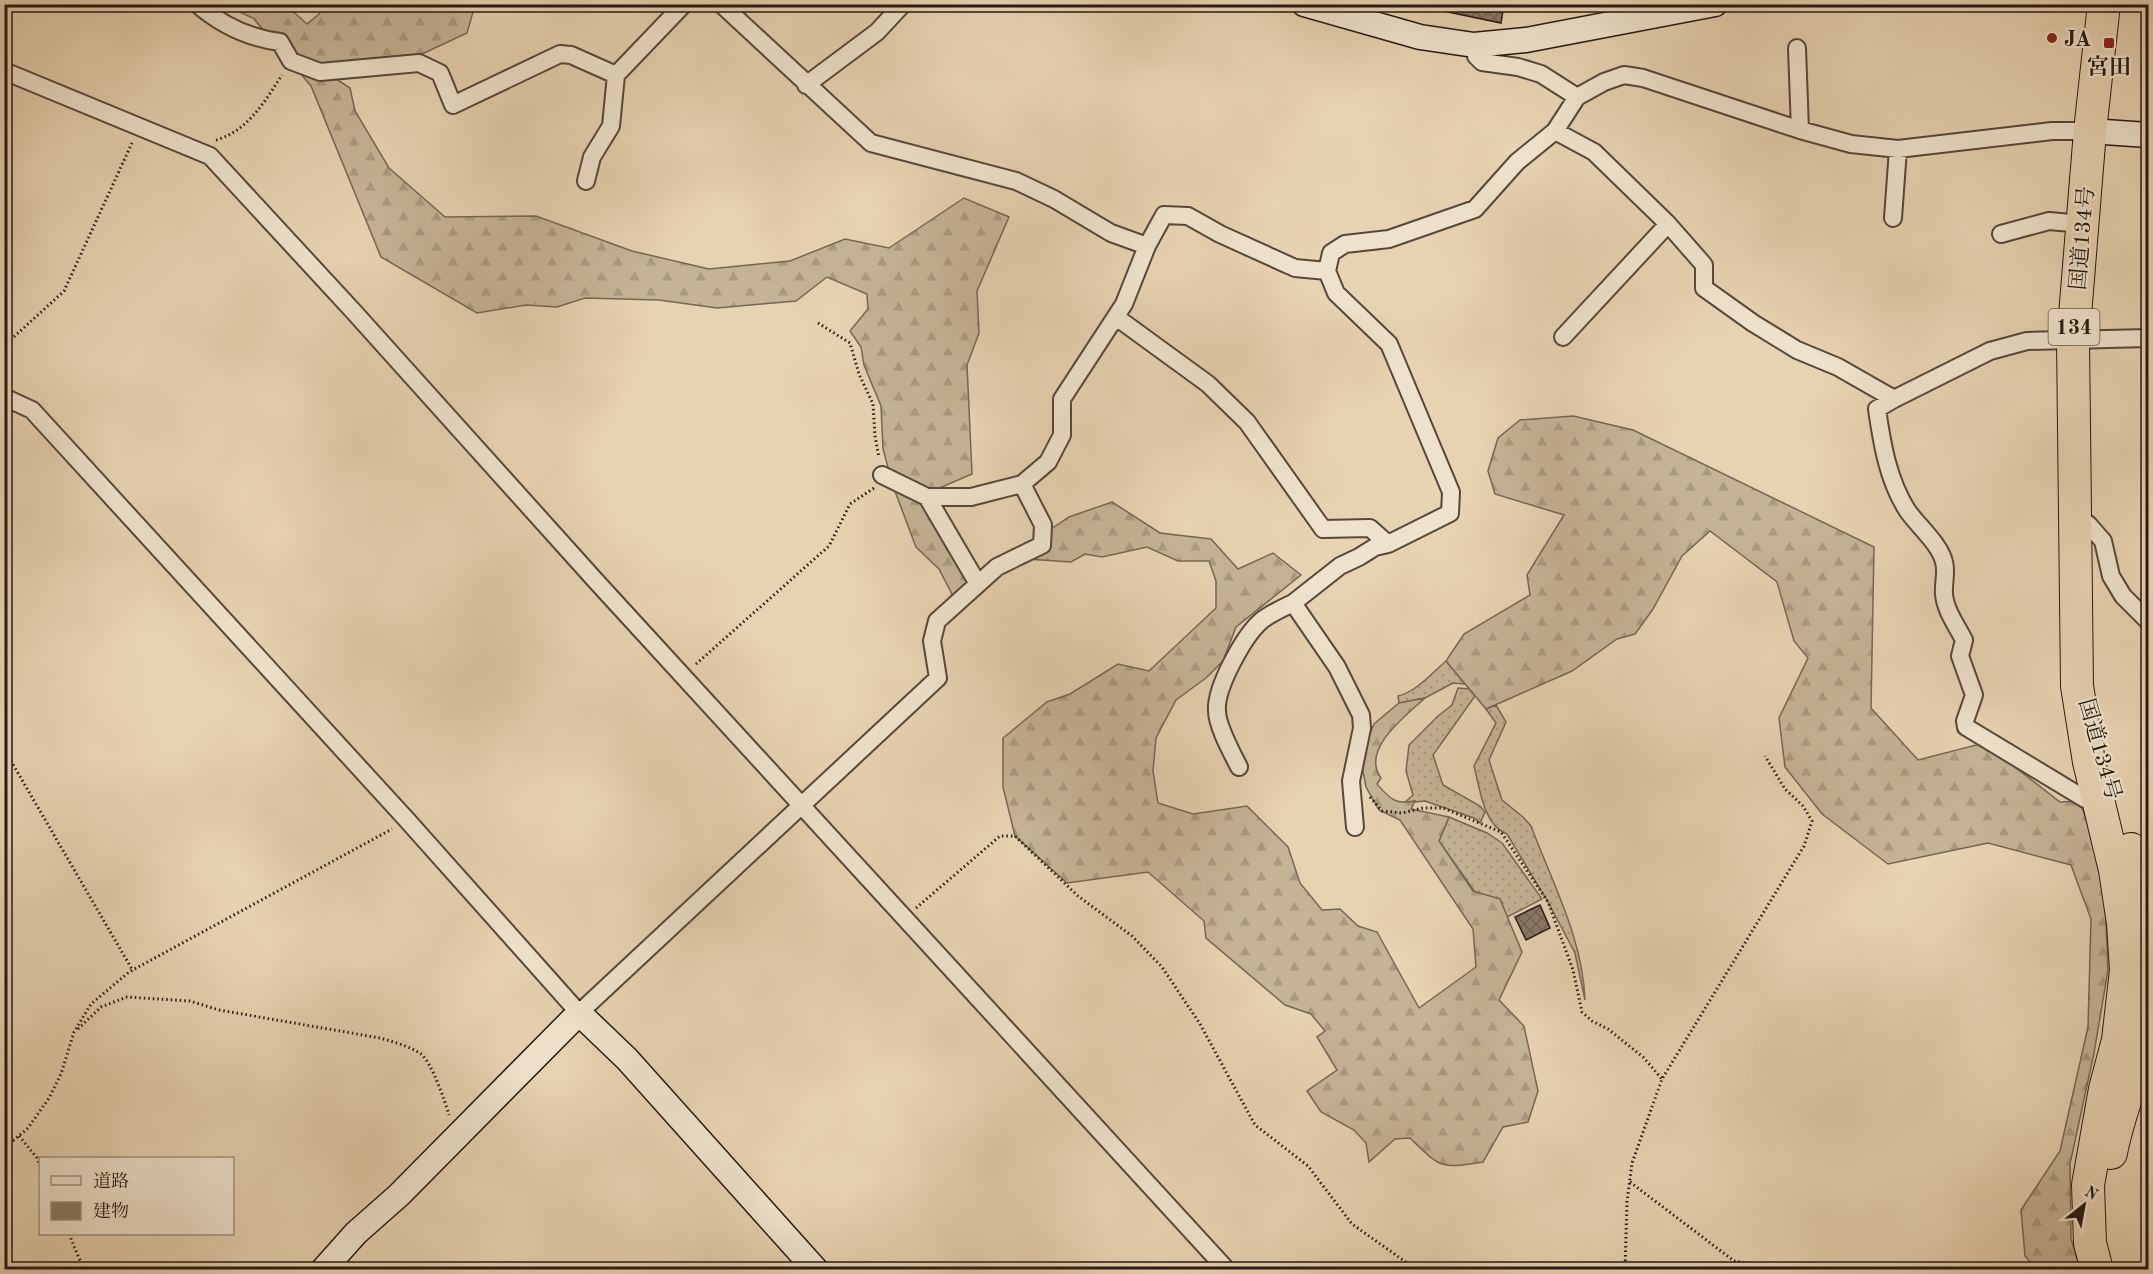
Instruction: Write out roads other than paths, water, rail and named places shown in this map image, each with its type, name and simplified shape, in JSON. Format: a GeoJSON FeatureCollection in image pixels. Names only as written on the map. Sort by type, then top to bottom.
{"type":"FeatureCollection","features":[{"type":"Feature","properties":{"kind":"highway","name":"国道134号"},"geometry":{"type":"LineString","coordinates":[[2097,1269],[2090,1243],[2088,1185],[2099,1118],[2118,1040],[2126,970],[2123,923],[2115,870],[2097,800],[2077,686],[2073,340],[2090,131],[2104,4]]}},
{"type":"Feature","properties":{"kind":"highway","name":"国道134号"},"geometry":{"type":"LineString","coordinates":[[2078,652],[2084,692],[2098,746],[2136,866],[2147,924],[2147,972],[2140,1049],[2112,1144],[2104,1184],[2106,1230],[2113,1269]]}},
{"type":"Feature","properties":{"kind":"street"},"geometry":{"type":"LineString","coordinates":[[196,4],[214,19],[263,40],[280,42],[291,61],[320,72],[419,63],[440,73],[453,105],[560,54],[571,55],[616,75]]}},
{"type":"Feature","properties":{"kind":"street"},"geometry":{"type":"LineString","coordinates":[[586,181],[592,157],[611,126],[616,75],[684,4]]}},
{"type":"Feature","properties":{"kind":"street"},"geometry":{"type":"LineString","coordinates":[[721,4],[871,143],[1016,181],[1054,199],[1111,233],[1147,246]]}},
{"type":"Feature","properties":{"kind":"street"},"geometry":{"type":"LineString","coordinates":[[806,85],[877,32],[903,4]]}},
{"type":"Feature","properties":{"kind":"street"},"geometry":{"type":"LineString","coordinates":[[1304,4],[1420,37],[1474,45],[1526,40],[1714,4]]}},
{"type":"Feature","properties":{"kind":"street"},"geometry":{"type":"LineString","coordinates":[[1474,45],[1476,56],[1482,62],[1518,67],[1541,74],[1577,97]]}},
{"type":"Feature","properties":{"kind":"street"},"geometry":{"type":"LineString","coordinates":[[1797,48],[1800,130]]}},
{"type":"Feature","properties":{"kind":"street"},"geometry":{"type":"LineString","coordinates":[[4,71],[210,156],[218,163],[1227,1269]]}},
{"type":"Feature","properties":{"kind":"street"},"geometry":{"type":"LineString","coordinates":[[1239,767],[1227,743],[1216,711],[1221,689],[1235,654],[1261,621],[1293,603],[1340,566],[1375,547],[1389,544],[1450,513],[1451,492],[1389,344],[1335,292],[1327,271],[1331,254],[1345,244],[1389,239],[1475,209],[1517,162],[1554,131],[1577,97],[1604,82],[1624,75],[1644,78],[1800,130],[1851,144],[1898,149],[2052,131],[2148,135]]}},
{"type":"Feature","properties":{"kind":"street"},"geometry":{"type":"LineString","coordinates":[[1554,131],[1594,152],[1668,224],[1704,265],[1704,288],[1797,350],[1838,367],[1894,399]]}},
{"type":"Feature","properties":{"kind":"street"},"geometry":{"type":"LineString","coordinates":[[1893,218],[1898,149]]}},
{"type":"Feature","properties":{"kind":"street"},"geometry":{"type":"LineString","coordinates":[[882,475],[927,497],[971,496],[1022,484],[1048,462],[1062,435],[1062,399],[1124,304],[1147,246],[1164,215],[1188,216],[1220,234],[1295,268],[1327,271]]}},
{"type":"Feature","properties":{"kind":"street"},"geometry":{"type":"LineString","coordinates":[[2001,234],[2049,221],[2082,224]]}},
{"type":"Feature","properties":{"kind":"street"},"geometry":{"type":"LineString","coordinates":[[1563,337],[1668,224]]}},
{"type":"Feature","properties":{"kind":"street"},"geometry":{"type":"LineString","coordinates":[[1116,317],[1208,384],[1246,422],[1323,529],[1370,528],[1389,544]]}},
{"type":"Feature","properties":{"kind":"street"},"geometry":{"type":"LineString","coordinates":[[2097,800],[2085,799],[1966,727],[1965,721],[1974,695],[1960,656],[1964,640],[1946,604],[1945,562],[1940,552],[1908,512],[1896,490],[1882,439],[1877,409],[1989,351],[2027,341],[2148,338]]}},
{"type":"Feature","properties":{"kind":"street"},"geometry":{"type":"LineString","coordinates":[[4,397],[32,410],[407,820],[579,1013],[627,1059],[816,1269]]}},
{"type":"Feature","properties":{"kind":"street"},"geometry":{"type":"LineString","coordinates":[[323,1269],[356,1233],[399,1195],[579,1013],[938,678],[932,641],[937,621],[997,567],[1042,544],[1043,525],[1022,484]]}},
{"type":"Feature","properties":{"kind":"street"},"geometry":{"type":"LineString","coordinates":[[927,497],[978,584]]}},
{"type":"Feature","properties":{"kind":"street"},"geometry":{"type":"LineString","coordinates":[[2074,513],[2103,541],[2111,576],[2123,596],[2148,621]]}},
{"type":"Feature","properties":{"kind":"street"},"geometry":{"type":"LineString","coordinates":[[1293,603],[1337,667],[1361,715],[1362,728],[1351,781],[1355,827]]}},
{"type":"Feature","properties":{"kind":"place","name":"JA"},"geometry":{"type":"Point","coordinates":[2052,38]}},
{"type":"Feature","properties":{"kind":"place","name":"宮田"},"geometry":{"type":"Point","coordinates":[2109,43]}}]}
